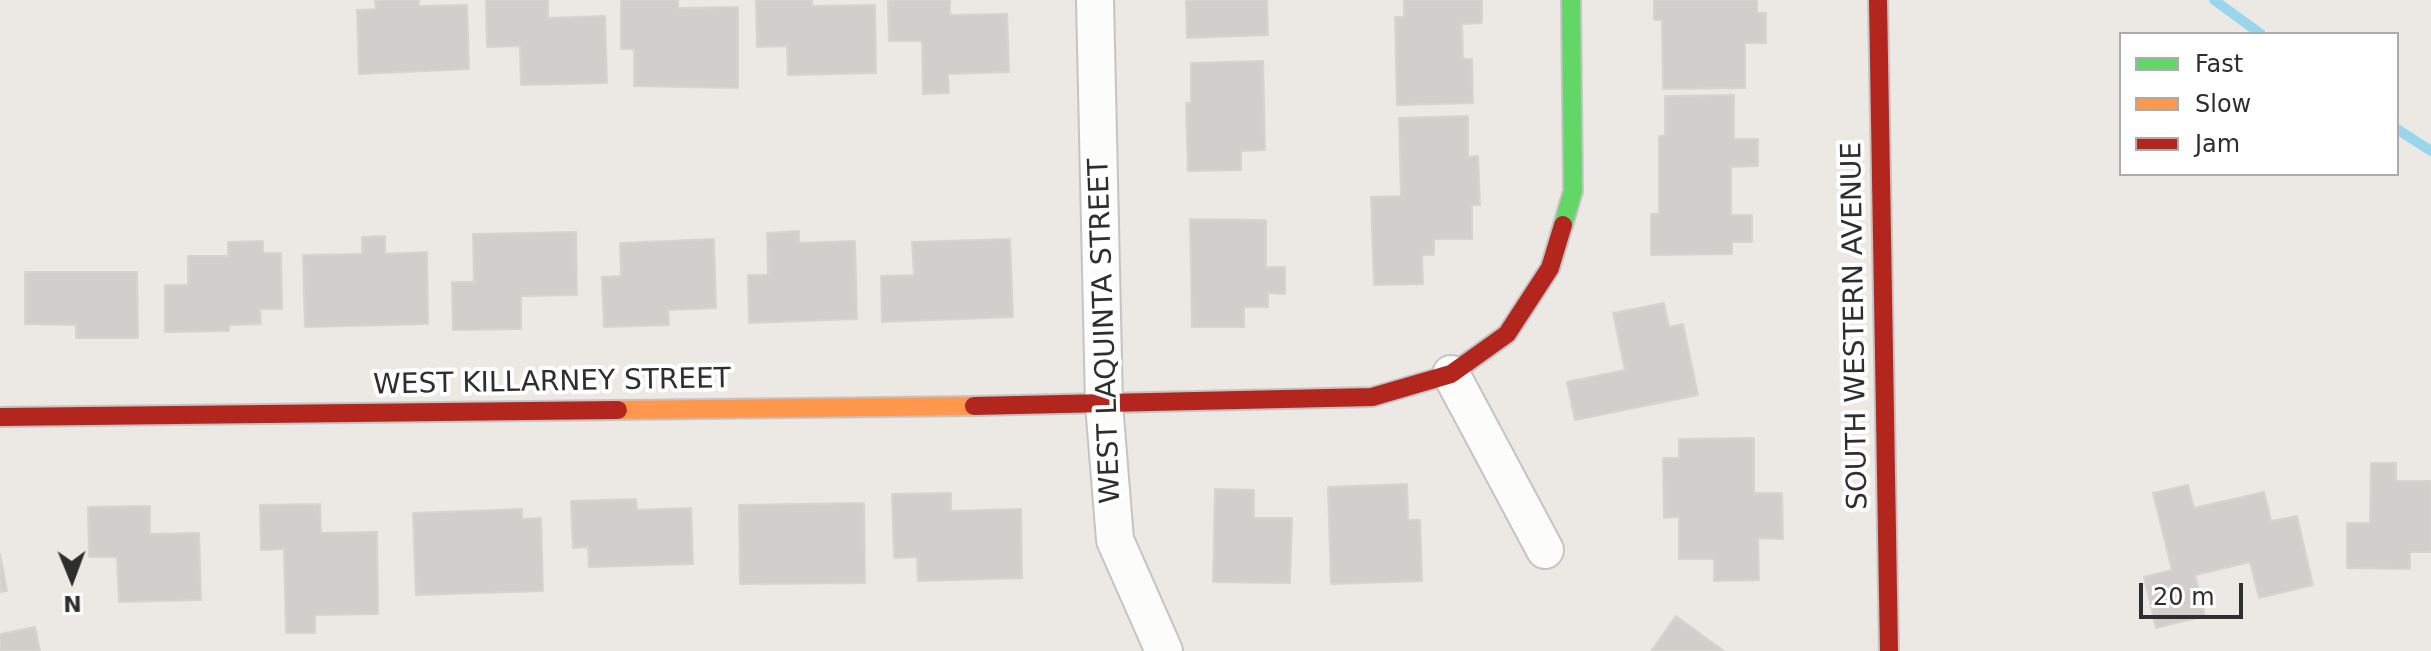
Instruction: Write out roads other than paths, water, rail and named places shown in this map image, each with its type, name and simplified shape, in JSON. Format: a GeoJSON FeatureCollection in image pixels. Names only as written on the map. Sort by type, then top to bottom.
{"type":"FeatureCollection","features":[{"type":"Feature","properties":{"kind":"street","name":"WEST LAQUINTA STREET"},"geometry":{"type":"LineString","coordinates":[[1095,0],[1104,404],[1115,540],[1164,651]]}},
{"type":"Feature","properties":{"kind":"street","name":"WEST KILLARNEY STREET"},"geometry":{"type":"LineString","coordinates":[[0,417],[1104,404],[1372,397],[1451,374],[1507,334],[1550,268],[1573,191],[1571,0]]}},
{"type":"Feature","properties":{"kind":"street","name":"SOUTH WESTERN AVENUE"},"geometry":{"type":"LineString","coordinates":[[1878,0],[1889,651]]}},
{"type":"Feature","properties":{"kind":"street"},"geometry":{"type":"LineString","coordinates":[[1451,374],[1545,550]]}},
{"type":"Feature","properties":{"kind":"waterway"},"geometry":{"type":"LineString","coordinates":[[2214,0],[2258,32]]}},
{"type":"Feature","properties":{"kind":"waterway"},"geometry":{"type":"LineString","coordinates":[[2399,130],[2431,151]]}}]}
